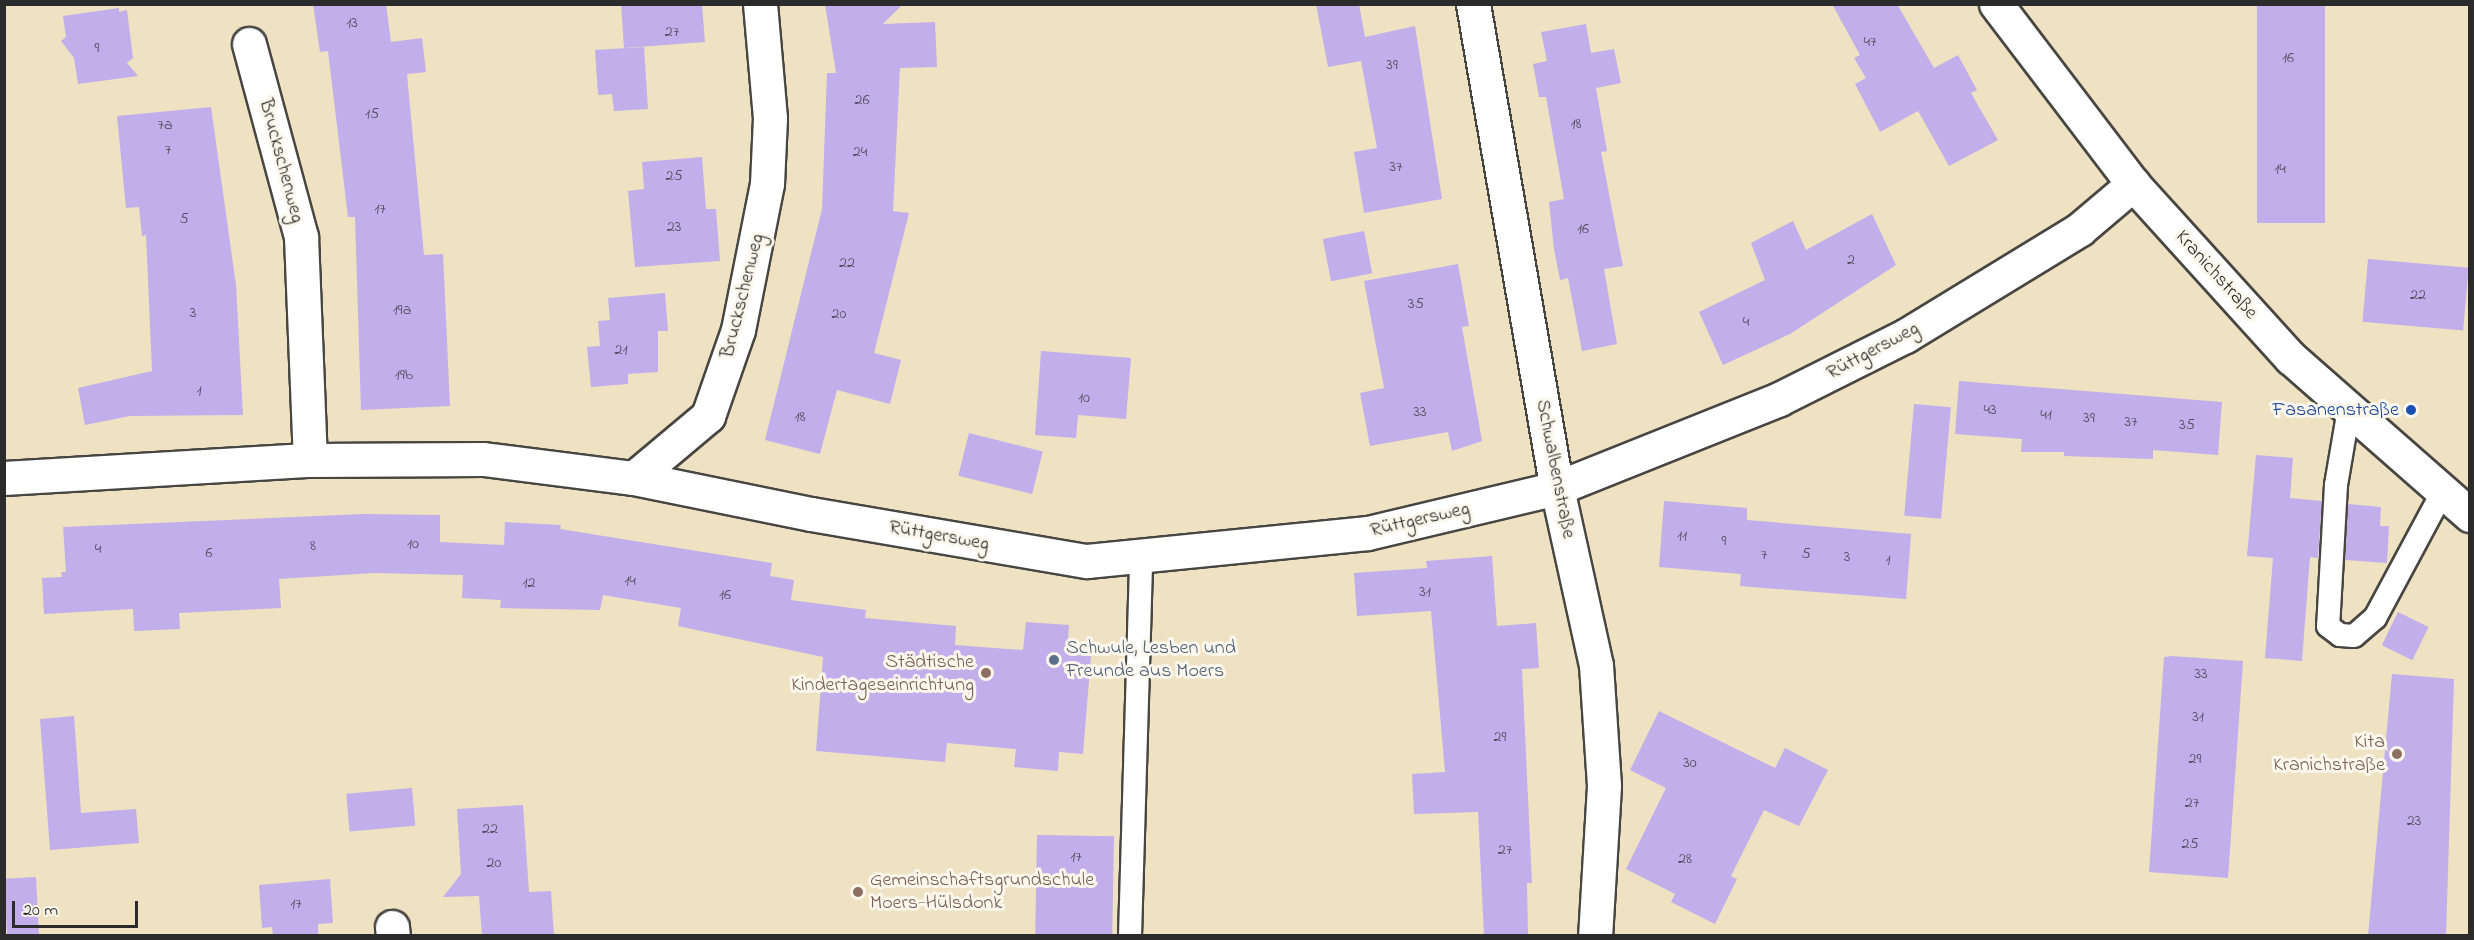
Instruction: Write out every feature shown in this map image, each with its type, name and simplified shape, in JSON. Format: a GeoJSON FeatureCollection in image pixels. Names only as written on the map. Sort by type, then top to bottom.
{"type":"FeatureCollection","features":[{"type":"Feature","properties":{"kind":"street","name":"Bruckschenweg"},"geometry":{"type":"LineString","coordinates":[[634,478],[708,416],[738,330],[767,184],[770,118],[760,4]]}},
{"type":"Feature","properties":{"kind":"street","name":"Schwalbenstraße"},"geometry":{"type":"LineString","coordinates":[[1473,4],[1557,488],[1596,666],[1604,786],[1595,936]]}},
{"type":"Feature","properties":{"kind":"street","name":"Kranichstraße"},"geometry":{"type":"LineString","coordinates":[[1996,4],[2133,184],[2291,358],[2469,515]]}},
{"type":"Feature","properties":{"kind":"street","name":"Bruckschenweg"},"geometry":{"type":"LineString","coordinates":[[249,44],[301,237],[310,460]]}},
{"type":"Feature","properties":{"kind":"street","name":"Rüttgersweg"},"geometry":{"type":"LineString","coordinates":[[634,478],[811,514],[1087,561],[1368,533],[1557,488],[1779,399],[1905,336],[2080,229],[2133,184]]}},
{"type":"Feature","properties":{"kind":"street"},"geometry":{"type":"LineString","coordinates":[[4,478],[310,460],[483,459],[634,478]]}},
{"type":"Feature","properties":{"kind":"lane"},"geometry":{"type":"LineString","coordinates":[[2349,409],[2336,485],[2328,626],[2340,635],[2354,636],[2375,618],[2442,493]]}},
{"type":"Feature","properties":{"kind":"lane"},"geometry":{"type":"LineString","coordinates":[[1130,936],[1141,556]]}},
{"type":"Feature","properties":{"kind":"building"},"geometry":{"type":"Polygon","coordinates":[[[313,4],[386,4],[391,42],[422,38],[426,72],[407,74],[424,255],[443,254],[450,406],[361,410],[355,217],[348,217],[328,51],[320,52],[313,4]]]}},
{"type":"Feature","properties":{"kind":"building"},"geometry":{"type":"Polygon","coordinates":[[[621,4],[702,4],[705,42],[624,48],[621,4]]]}},
{"type":"Feature","properties":{"kind":"building"},"geometry":{"type":"Polygon","coordinates":[[[825,4],[903,4],[883,24],[935,22],[937,67],[900,68],[893,211],[909,213],[874,353],[901,360],[890,404],[837,390],[820,454],[765,440],[822,209],[827,73],[836,73],[825,4]]]}},
{"type":"Feature","properties":{"kind":"building"},"geometry":{"type":"Polygon","coordinates":[[[1316,4],[1359,4],[1365,37],[1415,26],[1442,199],[1364,213],[1354,152],[1377,148],[1361,61],[1328,67],[1316,4]]]}},
{"type":"Feature","properties":{"kind":"building"},"geometry":{"type":"Polygon","coordinates":[[[1832,4],[1897,4],[1934,68],[1958,55],[1977,90],[1971,93],[1998,140],[1949,166],[1918,111],[1880,132],[1855,84],[1866,78],[1854,58],[1860,55],[1832,4]]]}},
{"type":"Feature","properties":{"kind":"building"},"geometry":{"type":"Polygon","coordinates":[[[2257,4],[2325,4],[2325,223],[2257,223],[2257,4]]]}},
{"type":"Feature","properties":{"kind":"building"},"geometry":{"type":"Polygon","coordinates":[[[119,8],[119,12],[127,10],[133,58],[127,63],[138,76],[78,84],[74,58],[61,41],[66,37],[63,16],[119,8]]]}},
{"type":"Feature","properties":{"kind":"building"},"geometry":{"type":"Polygon","coordinates":[[[1586,24],[1591,53],[1614,49],[1621,83],[1596,88],[1607,151],[1601,152],[1623,266],[1604,269],[1617,344],[1582,351],[1568,278],[1560,280],[1554,249],[1549,202],[1564,199],[1546,97],[1539,97],[1533,64],[1547,61],[1541,32],[1586,24]]]}},
{"type":"Feature","properties":{"kind":"building"},"geometry":{"type":"Polygon","coordinates":[[[644,47],[648,109],[614,111],[612,94],[598,95],[595,50],[644,47]]]}},
{"type":"Feature","properties":{"kind":"building"},"geometry":{"type":"Polygon","coordinates":[[[211,107],[236,285],[243,415],[130,416],[85,425],[78,388],[152,371],[146,235],[142,236],[139,207],[126,208],[117,116],[211,107]]]}},
{"type":"Feature","properties":{"kind":"building"},"geometry":{"type":"Polygon","coordinates":[[[702,157],[706,209],[716,209],[720,261],[635,267],[628,191],[644,189],[642,162],[702,157]]]}},
{"type":"Feature","properties":{"kind":"building"},"geometry":{"type":"Polygon","coordinates":[[[1872,214],[1896,265],[1790,334],[1723,365],[1699,312],[1765,280],[1751,243],[1793,221],[1806,250],[1872,214]]]}},
{"type":"Feature","properties":{"kind":"building"},"geometry":{"type":"Polygon","coordinates":[[[1364,231],[1372,273],[1331,281],[1323,239],[1364,231]]]}},
{"type":"Feature","properties":{"kind":"building"},"geometry":{"type":"Polygon","coordinates":[[[2368,259],[2469,268],[2463,331],[2363,322],[2368,259]]]}},
{"type":"Feature","properties":{"kind":"building"},"geometry":{"type":"Polygon","coordinates":[[[1458,264],[1469,326],[1462,327],[1482,441],[1452,451],[1448,432],[1370,446],[1360,393],[1384,388],[1364,281],[1458,264]]]}},
{"type":"Feature","properties":{"kind":"building"},"geometry":{"type":"Polygon","coordinates":[[[665,293],[668,331],[658,331],[658,372],[628,374],[628,384],[591,387],[587,347],[600,346],[598,321],[610,320],[608,298],[665,293]]]}},
{"type":"Feature","properties":{"kind":"building"},"geometry":{"type":"Polygon","coordinates":[[[1041,351],[1131,358],[1126,419],[1078,415],[1076,438],[1035,435],[1041,351]]]}},
{"type":"Feature","properties":{"kind":"building"},"geometry":{"type":"Polygon","coordinates":[[[1959,381],[2222,402],[2218,455],[2153,450],[2153,459],[2064,456],[2064,452],[2021,452],[2022,439],[1955,434],[1959,381]]]}},
{"type":"Feature","properties":{"kind":"building"},"geometry":{"type":"Polygon","coordinates":[[[1914,404],[1951,407],[1941,519],[1904,516],[1914,404]]]}},
{"type":"Feature","properties":{"kind":"building"},"geometry":{"type":"Polygon","coordinates":[[[969,433],[1043,451],[1032,494],[958,476],[969,433]]]}},
{"type":"Feature","properties":{"kind":"building"},"geometry":{"type":"Polygon","coordinates":[[[2256,455],[2293,458],[2290,498],[2322,501],[2318,558],[2310,557],[2302,661],[2265,658],[2273,558],[2247,556],[2256,455]]]}},
{"type":"Feature","properties":{"kind":"building"},"geometry":{"type":"Polygon","coordinates":[[[1664,501],[1747,508],[1747,520],[1911,534],[1906,599],[1740,586],[1741,574],[1659,567],[1664,501]]]}},
{"type":"Feature","properties":{"kind":"building"},"geometry":{"type":"Polygon","coordinates":[[[2348,504],[2381,507],[2380,526],[2389,526],[2387,563],[2345,560],[2348,504]]]}},
{"type":"Feature","properties":{"kind":"building"},"geometry":{"type":"Polygon","coordinates":[[[363,514],[440,515],[440,542],[504,545],[505,522],[561,525],[560,529],[772,563],[770,576],[794,580],[791,600],[866,610],[865,618],[956,626],[955,645],[1023,650],[1026,622],[1069,625],[1067,654],[1091,656],[1083,754],[1059,752],[1058,771],[1014,767],[1016,749],[947,743],[945,762],[816,751],[823,657],[678,626],[681,608],[603,595],[600,610],[500,608],[501,600],[462,598],[463,575],[374,573],[279,579],[281,608],[179,613],[180,629],[134,631],[133,609],[44,614],[42,578],[62,577],[61,572],[66,572],[63,527],[363,514]]]}},
{"type":"Feature","properties":{"kind":"building"},"geometry":{"type":"Polygon","coordinates":[[[1492,556],[1497,626],[1536,623],[1539,668],[1522,669],[1532,883],[1527,883],[1528,936],[1484,936],[1478,812],[1414,814],[1412,774],[1445,772],[1431,611],[1357,616],[1354,573],[1427,568],[1426,561],[1492,556]]]}},
{"type":"Feature","properties":{"kind":"building"},"geometry":{"type":"Polygon","coordinates":[[[2398,612],[2429,627],[2412,660],[2382,645],[2398,612]]]}},
{"type":"Feature","properties":{"kind":"building"},"geometry":{"type":"Polygon","coordinates":[[[2164,657],[2243,661],[2228,878],[2149,872],[2164,657]]]}},
{"type":"Feature","properties":{"kind":"building"},"geometry":{"type":"Polygon","coordinates":[[[2392,674],[2454,679],[2446,936],[2368,936],[2392,674]]]}},
{"type":"Feature","properties":{"kind":"building"},"geometry":{"type":"Polygon","coordinates":[[[1659,711],[1775,768],[1785,748],[1828,770],[1799,826],[1764,810],[1731,876],[1737,879],[1715,924],[1671,902],[1675,894],[1626,869],[1666,788],[1630,770],[1659,711]]]}},
{"type":"Feature","properties":{"kind":"building"},"geometry":{"type":"Polygon","coordinates":[[[74,716],[81,813],[136,809],[139,843],[50,850],[40,719],[74,716]]]}},
{"type":"Feature","properties":{"kind":"building"},"geometry":{"type":"Polygon","coordinates":[[[412,788],[415,826],[350,832],[346,794],[412,788]]]}},
{"type":"Feature","properties":{"kind":"building"},"geometry":{"type":"Polygon","coordinates":[[[523,805],[529,892],[551,891],[554,936],[482,936],[479,896],[443,897],[461,874],[457,809],[523,805]]]}},
{"type":"Feature","properties":{"kind":"building"},"geometry":{"type":"Polygon","coordinates":[[[1037,835],[1114,836],[1112,936],[1035,936],[1037,835]]]}},
{"type":"Feature","properties":{"kind":"building"},"geometry":{"type":"Polygon","coordinates":[[[36,877],[39,936],[7,936],[4,879],[36,877]]]}},
{"type":"Feature","properties":{"kind":"building"},"geometry":{"type":"Polygon","coordinates":[[[330,879],[333,923],[318,924],[318,936],[273,936],[272,927],[262,928],[259,885],[330,879]]]}},
{"type":"Feature","properties":{"kind":"place","name":"Fasanenstraße"},"geometry":{"type":"Point","coordinates":[2411,410]}},
{"type":"Feature","properties":{"kind":"place","name":"Schwule, Lesben und Freunde aus Moers"},"geometry":{"type":"Point","coordinates":[1054,660]}},
{"type":"Feature","properties":{"kind":"place","name":"Städtische Kindertageseinrichtung"},"geometry":{"type":"Point","coordinates":[986,673]}},
{"type":"Feature","properties":{"kind":"place","name":"Kita Kranichstraße"},"geometry":{"type":"Point","coordinates":[2397,754]}},
{"type":"Feature","properties":{"kind":"place","name":"Gemeinschaftsgrundschule Moers-Hülsdonk"},"geometry":{"type":"Point","coordinates":[858,892]}}]}
